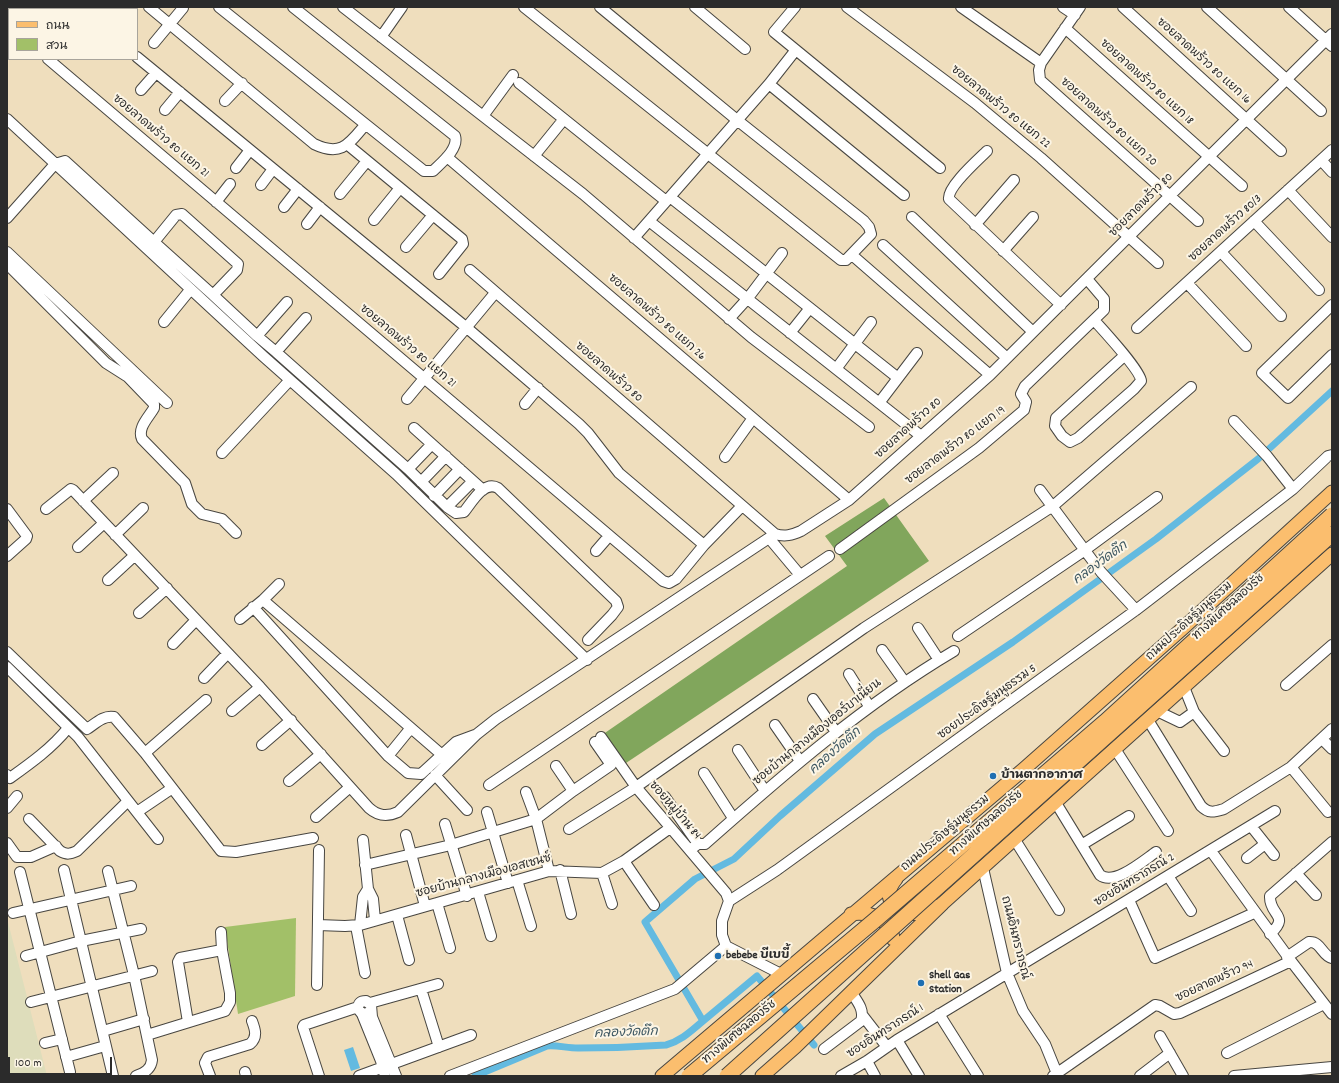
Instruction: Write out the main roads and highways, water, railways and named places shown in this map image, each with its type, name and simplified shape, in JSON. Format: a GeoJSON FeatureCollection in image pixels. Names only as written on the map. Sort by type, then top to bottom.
{"type":"FeatureCollection","features":[{"type":"Feature","properties":{"kind":"highway","name":"ทางพิเศษฉลองรัช"},"geometry":{"type":"LineString","coordinates":[[689,1076],[874,921],[1105,722],[1332,515]]}},
{"type":"Feature","properties":{"kind":"highway","name":"ทางพิเศษฉลองรัช"},"geometry":{"type":"LineString","coordinates":[[727,1076],[1332,534]]}},
{"type":"Feature","properties":{"kind":"main road","name":"ถนนประดิษฐ์มนูธรรม"},"geometry":{"type":"LineString","coordinates":[[662,1076],[851,914],[1024,769],[1134,672],[1332,492]]}},
{"type":"Feature","properties":{"kind":"main road"},"geometry":{"type":"LineString","coordinates":[[762,1076],[806,1037],[851,992],[996,856],[1332,554]]}},
{"type":"Feature","properties":{"kind":"main road"},"geometry":{"type":"LineString","coordinates":[[902,871],[889,889],[889,898],[898,909],[904,913],[918,915],[933,908],[987,861],[996,856]]}},
{"type":"Feature","properties":{"kind":"main road"},"geometry":{"type":"LineString","coordinates":[[851,914],[862,912],[871,914],[884,922],[893,933],[894,945],[889,956]]}},
{"type":"Feature","properties":{"kind":"water"},"geometry":{"type":"Polygon","coordinates":[[[353,1047],[360,1068],[351,1071],[344,1050],[353,1047]]]}},
{"type":"Feature","properties":{"kind":"waterway","name":"คลองวัดตึก"},"geometry":{"type":"LineString","coordinates":[[475,1076],[547,1046],[589,1048],[666,1045],[676,1041],[690,1032],[703,1021],[645,922],[695,879],[734,859],[780,816],[875,734],[1013,642],[1156,539],[1258,459],[1332,391]]}},
{"type":"Feature","properties":{"kind":"waterway"},"geometry":{"type":"LineString","coordinates":[[703,1021],[757,976],[814,1045]]}},
{"type":"Feature","properties":{"kind":"place","name":"บ้านตากอากาศ"},"geometry":{"type":"Point","coordinates":[993,776]}},
{"type":"Feature","properties":{"kind":"place","name":"bebebe บีเบบี้"},"geometry":{"type":"Point","coordinates":[718,956]}},
{"type":"Feature","properties":{"kind":"place","name":"Shell Gas Station"},"geometry":{"type":"Point","coordinates":[921,983]}}]}
